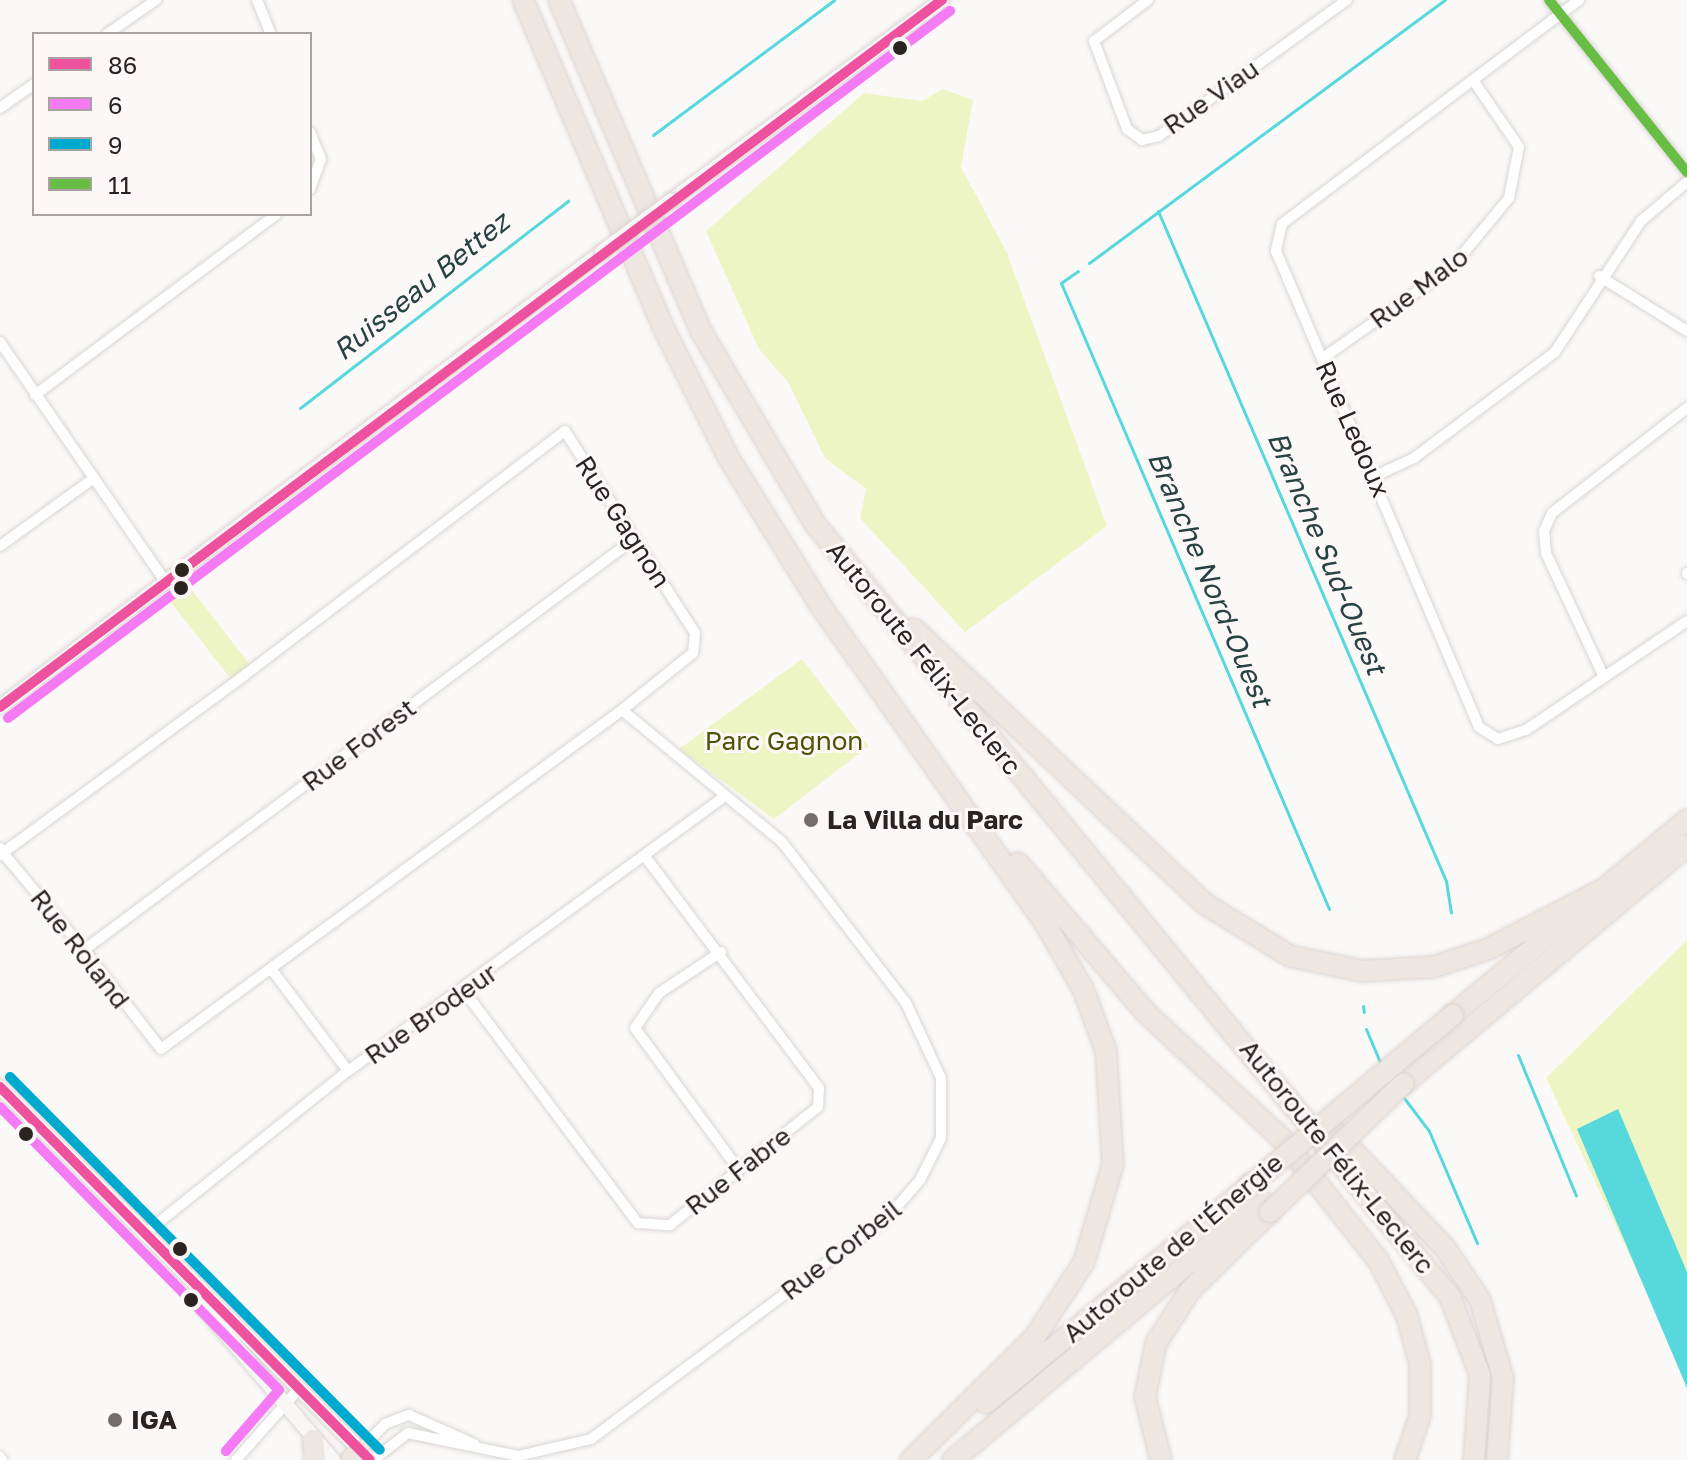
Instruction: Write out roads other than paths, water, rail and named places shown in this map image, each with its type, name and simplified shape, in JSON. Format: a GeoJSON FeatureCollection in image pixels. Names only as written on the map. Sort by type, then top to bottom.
{"type":"FeatureCollection","features":[{"type":"Feature","properties":{"kind":"highway","name":"Autoroute Félix-Leclerc"},"geometry":{"type":"LineString","coordinates":[[523,0],[663,327],[728,457],[815,598],[951,784],[1088,998],[1108,1061],[1115,1143],[1102,1219],[1062,1301],[914,1460]]}},
{"type":"Feature","properties":{"kind":"highway","name":"Autoroute Félix-Leclerc"},"geometry":{"type":"LineString","coordinates":[[559,0],[702,333],[815,524],[1450,1297],[1480,1375],[1474,1460]]}},
{"type":"Feature","properties":{"kind":"highway"},"geometry":{"type":"LineString","coordinates":[[815,524],[969,687],[1205,904],[1264,945],[1333,967],[1433,967],[1495,946],[1606,888]]}},
{"type":"Feature","properties":{"kind":"highway"},"geometry":{"type":"LineString","coordinates":[[951,784],[1130,996],[1268,1123],[1372,1250],[1403,1306],[1419,1354],[1421,1405],[1405,1460]]}},
{"type":"Feature","properties":{"kind":"highway","name":"Autoroute de l'Énergie"},"geometry":{"type":"LineString","coordinates":[[914,1460],[1260,1200],[1460,1023],[1606,888],[1687,820]]}},
{"type":"Feature","properties":{"kind":"highway","name":"Autoroute de l'Énergie"},"geometry":{"type":"LineString","coordinates":[[953,1460],[1260,1200],[1403,1084],[1460,1023],[1687,846]]}},
{"type":"Feature","properties":{"kind":"highway"},"geometry":{"type":"LineString","coordinates":[[1111,884],[1465,1274],[1487,1316],[1501,1368],[1497,1460]]}},
{"type":"Feature","properties":{"kind":"highway"},"geometry":{"type":"LineString","coordinates":[[1161,1460],[1145,1397],[1160,1334],[1260,1200]]}},
{"type":"Feature","properties":{"kind":"street"},"geometry":{"type":"LineString","coordinates":[[110,32],[156,0]]}},
{"type":"Feature","properties":{"kind":"street"},"geometry":{"type":"LineString","coordinates":[[257,0],[270,32]]}},
{"type":"Feature","properties":{"kind":"street"},"geometry":{"type":"LineString","coordinates":[[0,707],[672,200],[927,3],[942,0]]}},
{"type":"Feature","properties":{"kind":"street","name":"Rue Viau"},"geometry":{"type":"LineString","coordinates":[[1148,0],[1094,41],[1127,129],[1142,140],[1159,136],[1347,0]]}},
{"type":"Feature","properties":{"kind":"street"},"geometry":{"type":"LineString","coordinates":[[1549,0],[1687,172]]}},
{"type":"Feature","properties":{"kind":"street","name":"Rue Ledoux"},"geometry":{"type":"LineString","coordinates":[[1579,0],[1282,224],[1276,251],[1375,476],[1479,727],[1498,739],[1526,730],[1687,621]]}},
{"type":"Feature","properties":{"kind":"street","name":"Rue Malo"},"geometry":{"type":"LineString","coordinates":[[1323,358],[1452,267],[1509,198],[1519,147],[1473,80]]}},
{"type":"Feature","properties":{"kind":"street"},"geometry":{"type":"LineString","coordinates":[[0,108],[32,85]]}},
{"type":"Feature","properties":{"kind":"street"},"geometry":{"type":"LineString","coordinates":[[312,137],[321,159],[312,184]]}},
{"type":"Feature","properties":{"kind":"street"},"geometry":{"type":"LineString","coordinates":[[1375,476],[1414,458],[1555,352],[1599,276],[1641,221],[1687,182]]}},
{"type":"Feature","properties":{"kind":"street"},"geometry":{"type":"LineString","coordinates":[[35,395],[274,216]]}},
{"type":"Feature","properties":{"kind":"street"},"geometry":{"type":"LineString","coordinates":[[1599,276],[1687,331]]}},
{"type":"Feature","properties":{"kind":"street"},"geometry":{"type":"LineString","coordinates":[[0,342],[165,581]]}},
{"type":"Feature","properties":{"kind":"street"},"geometry":{"type":"LineString","coordinates":[[1604,677],[1546,553],[1544,531],[1552,513],[1687,408]]}},
{"type":"Feature","properties":{"kind":"street","name":"Rue Gagnon"},"geometry":{"type":"LineString","coordinates":[[1,852],[565,431],[695,633],[693,653],[622,710],[161,1049]]}},
{"type":"Feature","properties":{"kind":"street"},"geometry":{"type":"LineString","coordinates":[[0,546],[94,478]]}},
{"type":"Feature","properties":{"kind":"street","name":"Rue Forest"},"geometry":{"type":"LineString","coordinates":[[84,950],[634,539]]}},
{"type":"Feature","properties":{"kind":"street","name":"Rue Corbeil"},"geometry":{"type":"LineString","coordinates":[[363,1457],[412,1433],[487,1451],[542,1455],[601,1433],[888,1217],[920,1180],[941,1138],[943,1086],[917,1019],[786,846],[723,798],[622,710]]}},
{"type":"Feature","properties":{"kind":"street","name":"Rue Brodeur"},"geometry":{"type":"LineString","coordinates":[[143,1235],[348,1071],[465,992],[723,798]]}},
{"type":"Feature","properties":{"kind":"street","name":"Rue Roland"},"geometry":{"type":"LineString","coordinates":[[1,852],[84,950],[161,1049]]}},
{"type":"Feature","properties":{"kind":"street","name":"Rue Fabre"},"geometry":{"type":"LineString","coordinates":[[465,992],[638,1223],[670,1225],[818,1107],[819,1088],[721,952],[646,858]]}},
{"type":"Feature","properties":{"kind":"street"},"geometry":{"type":"LineString","coordinates":[[721,952],[659,993],[635,1028],[739,1170]]}},
{"type":"Feature","properties":{"kind":"street"},"geometry":{"type":"LineString","coordinates":[[272,970],[348,1071]]}},
{"type":"Feature","properties":{"kind":"street"},"geometry":{"type":"LineString","coordinates":[[0,1087],[177,1272],[363,1457]]}},
{"type":"Feature","properties":{"kind":"street"},"geometry":{"type":"LineString","coordinates":[[177,1272],[314,1450],[333,1460]]}},
{"type":"Feature","properties":{"kind":"street"},"geometry":{"type":"LineString","coordinates":[[236,1460],[298,1390]]}},
{"type":"Feature","properties":{"kind":"street","name":"Rue Corbeil"},"geometry":{"type":"LineString","coordinates":[[363,1457],[388,1422],[412,1415],[487,1451]]}},
{"type":"Feature","properties":{"kind":"water"},"geometry":{"type":"Polygon","coordinates":[[[1618,1109],[1687,1272],[1687,1388],[1577,1129],[1618,1109]]]}},
{"type":"Feature","properties":{"kind":"waterway","name":"Ruisseau Bettez"},"geometry":{"type":"LineString","coordinates":[[653,135],[834,0]]}},
{"type":"Feature","properties":{"kind":"waterway"},"geometry":{"type":"LineString","coordinates":[[1089,263],[1445,0]]}},
{"type":"Feature","properties":{"kind":"waterway","name":"Ruisseau Bettez"},"geometry":{"type":"LineString","coordinates":[[300,408],[568,201]]}},
{"type":"Feature","properties":{"kind":"waterway","name":"Branche Sud-Ouest"},"geometry":{"type":"LineString","coordinates":[[1158,211],[1446,881],[1451,913]]}},
{"type":"Feature","properties":{"kind":"waterway","name":"Branche Nord-Ouest"},"geometry":{"type":"LineString","coordinates":[[1078,271],[1061,283],[1329,909]]}},
{"type":"Feature","properties":{"kind":"waterway","name":"Branche Nord-Ouest"},"geometry":{"type":"LineString","coordinates":[[1363,1006],[1364,1012]]}},
{"type":"Feature","properties":{"kind":"waterway","name":"Branche Nord-Ouest"},"geometry":{"type":"LineString","coordinates":[[1366,1029],[1381,1065]]}},
{"type":"Feature","properties":{"kind":"waterway","name":"Branche Sud-Ouest"},"geometry":{"type":"LineString","coordinates":[[1518,1055],[1576,1196]]}},
{"type":"Feature","properties":{"kind":"waterway","name":"Branche Nord-Ouest"},"geometry":{"type":"LineString","coordinates":[[1401,1094],[1429,1131],[1477,1243]]}},
{"type":"Feature","properties":{"kind":"place","name":"La Villa du Parc"},"geometry":{"type":"Point","coordinates":[811,820]}},
{"type":"Feature","properties":{"kind":"place","name":"IGA"},"geometry":{"type":"Point","coordinates":[115,1420]}},
{"type":"Feature","properties":{"kind":"park label","name":"Parc Gagnon"},"geometry":{"type":"Point","coordinates":[784,741]}}]}
